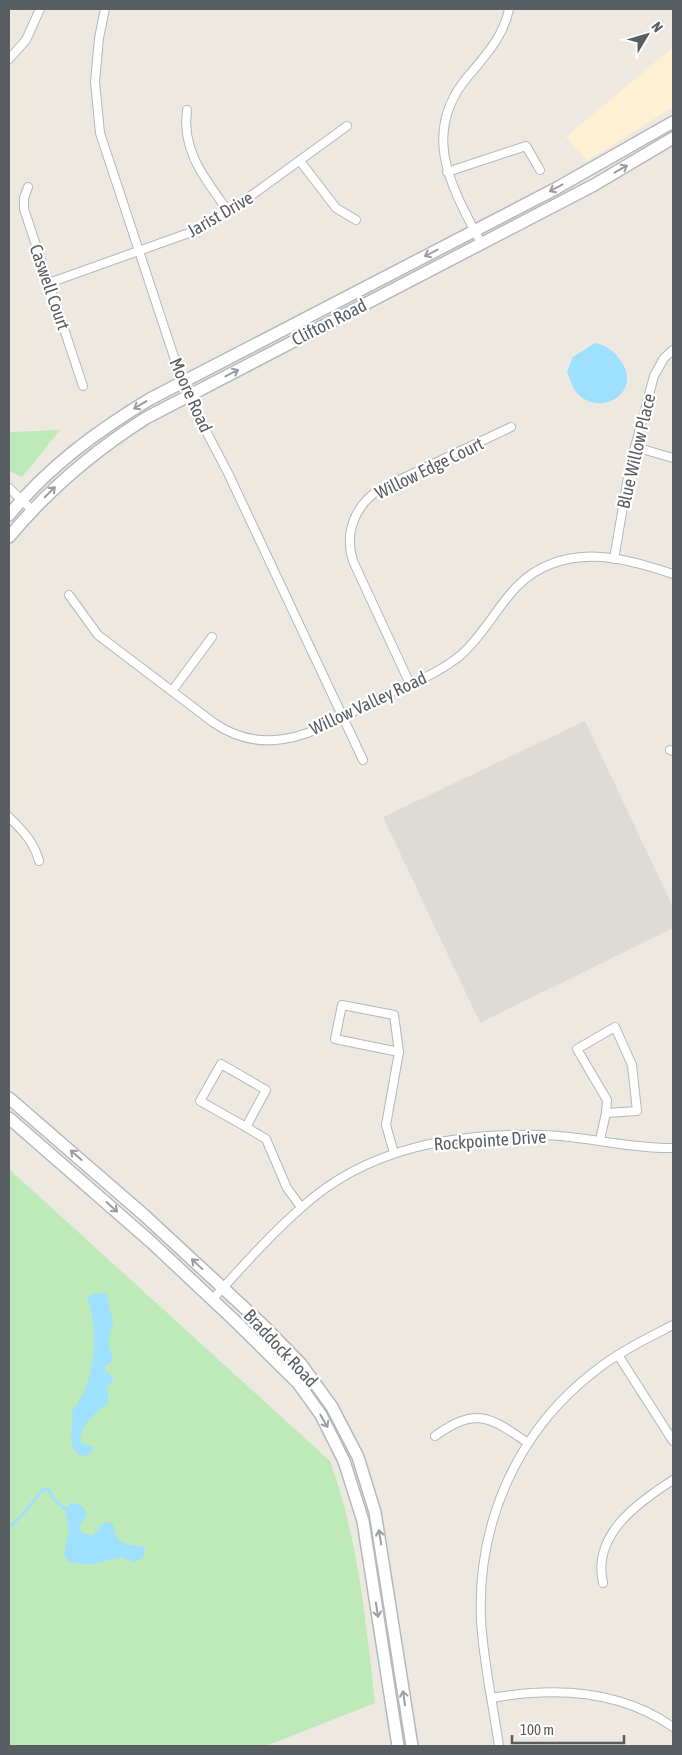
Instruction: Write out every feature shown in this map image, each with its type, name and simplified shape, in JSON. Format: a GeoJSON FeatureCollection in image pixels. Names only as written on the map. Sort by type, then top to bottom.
{"type":"FeatureCollection","features":[{"type":"Feature","properties":{"kind":"main road","name":"Clifton Road"},"geometry":{"type":"LineString","coordinates":[[9,515],[49,472],[91,438],[128,413],[183,382],[475,230],[673,122]]}},
{"type":"Feature","properties":{"kind":"main road","name":"Clifton Road"},"geometry":{"type":"LineString","coordinates":[[9,538],[32,510],[58,484],[102,448],[146,418],[594,185],[673,138]]}},
{"type":"Feature","properties":{"kind":"main road","name":"Braddock Road"},"geometry":{"type":"LineString","coordinates":[[9,1098],[94,1170],[223,1288],[301,1364],[332,1407],[358,1457],[375,1512],[412,1746]]}},
{"type":"Feature","properties":{"kind":"main road","name":"Braddock Road"},"geometry":{"type":"LineString","coordinates":[[9,1118],[151,1242],[212,1300],[298,1383],[321,1415],[344,1461],[364,1521],[398,1746]]}},
{"type":"Feature","properties":{"kind":"street"},"geometry":{"type":"LineString","coordinates":[[9,59],[26,40],[40,9]]}},
{"type":"Feature","properties":{"kind":"street","name":"Moore Road"},"geometry":{"type":"LineString","coordinates":[[105,9],[96,55],[96,110],[106,157],[183,382],[228,473],[363,760]]}},
{"type":"Feature","properties":{"kind":"street"},"geometry":{"type":"LineString","coordinates":[[482,243],[452,187],[443,150],[443,129],[452,101],[461,85],[497,39],[507,19],[509,9]]}},
{"type":"Feature","properties":{"kind":"street"},"geometry":{"type":"LineString","coordinates":[[187,110],[184,127],[189,148],[228,211]]}},
{"type":"Feature","properties":{"kind":"street","name":"Jarist Drive"},"geometry":{"type":"LineString","coordinates":[[49,283],[200,229],[300,161],[347,126]]}},
{"type":"Feature","properties":{"kind":"street"},"geometry":{"type":"LineString","coordinates":[[447,172],[526,146],[540,170]]}},
{"type":"Feature","properties":{"kind":"street"},"geometry":{"type":"LineString","coordinates":[[300,161],[336,208],[356,220]]}},
{"type":"Feature","properties":{"kind":"street","name":"Caswell Court"},"geometry":{"type":"LineString","coordinates":[[28,187],[24,198],[24,208],[83,386]]}},
{"type":"Feature","properties":{"kind":"street","name":"Blue Willow Place"},"geometry":{"type":"LineString","coordinates":[[614,559],[635,447],[654,376],[664,358],[673,350]]}},
{"type":"Feature","properties":{"kind":"street","name":"Willow Edge Court"},"geometry":{"type":"LineString","coordinates":[[410,684],[353,561],[350,540],[354,520],[364,502],[380,490],[511,427]]}},
{"type":"Feature","properties":{"kind":"street"},"geometry":{"type":"LineString","coordinates":[[635,447],[673,458]]}},
{"type":"Feature","properties":{"kind":"street"},"geometry":{"type":"LineString","coordinates":[[9,488],[32,510]]}},
{"type":"Feature","properties":{"kind":"street","name":"Willow Valley Road"},"geometry":{"type":"LineString","coordinates":[[69,594],[98,635],[221,728],[255,740],[275,740],[293,737],[342,716],[443,668],[463,653],[509,593],[521,581],[544,567],[572,558],[614,559],[673,574]]}},
{"type":"Feature","properties":{"kind":"street"},"geometry":{"type":"LineString","coordinates":[[172,691],[212,637]]}},
{"type":"Feature","properties":{"kind":"street"},"geometry":{"type":"LineString","coordinates":[[9,817],[30,838],[36,849],[39,861]]}},
{"type":"Feature","properties":{"kind":"street"},"geometry":{"type":"LineString","coordinates":[[394,1153],[386,1126],[399,1052],[394,1015],[342,1005],[335,1040],[399,1052]]}},
{"type":"Feature","properties":{"kind":"street"},"geometry":{"type":"LineString","coordinates":[[600,1140],[607,1100],[577,1049],[615,1026],[632,1065],[637,1112],[606,1113]]}},
{"type":"Feature","properties":{"kind":"street"},"geometry":{"type":"LineString","coordinates":[[246,1127],[266,1090],[221,1064],[200,1101],[266,1139],[287,1188],[301,1207]]}},
{"type":"Feature","properties":{"kind":"street","name":"Rockpointe Drive"},"geometry":{"type":"LineString","coordinates":[[212,1300],[301,1207],[339,1179],[394,1153],[428,1143],[468,1138],[542,1135],[600,1140],[639,1147],[673,1148]]}},
{"type":"Feature","properties":{"kind":"street"},"geometry":{"type":"LineString","coordinates":[[499,1746],[481,1620],[483,1561],[489,1530],[499,1499],[528,1443],[570,1392],[618,1355],[673,1325]]}},
{"type":"Feature","properties":{"kind":"street"},"geometry":{"type":"LineString","coordinates":[[618,1355],[673,1441]]}},
{"type":"Feature","properties":{"kind":"street"},"geometry":{"type":"LineString","coordinates":[[435,1436],[457,1421],[479,1418],[497,1423],[528,1443]]}},
{"type":"Feature","properties":{"kind":"street"},"geometry":{"type":"LineString","coordinates":[[603,1583],[600,1569],[601,1556],[618,1525],[644,1499],[673,1480]]}},
{"type":"Feature","properties":{"kind":"street"},"geometry":{"type":"LineString","coordinates":[[492,1698],[540,1692],[584,1694],[630,1705],[672,1723]]}},
{"type":"Feature","properties":{"kind":"shaded area"},"geometry":{"type":"Polygon","coordinates":[[[673,47],[673,107],[587,161],[566,137],[673,47]]]}},
{"type":"Feature","properties":{"kind":"shaded area"},"geometry":{"type":"Polygon","coordinates":[[[585,721],[673,907],[673,928],[480,1023],[383,817],[585,721]]]}},
{"type":"Feature","properties":{"kind":"green space"},"geometry":{"type":"Polygon","coordinates":[[[60,430],[22,477],[9,471],[9,432],[60,430]]]}},
{"type":"Feature","properties":{"kind":"green space"},"geometry":{"type":"Polygon","coordinates":[[[9,1169],[330,1461],[348,1519],[360,1580],[375,1703],[266,1746],[9,1746],[9,1169]]]}},
{"type":"Feature","properties":{"kind":"water"},"geometry":{"type":"Polygon","coordinates":[[[595,343],[603,345],[612,351],[626,371],[627,382],[624,390],[608,402],[588,401],[579,395],[573,387],[567,372],[573,357],[595,343]]]}},
{"type":"Feature","properties":{"kind":"water"},"geometry":{"type":"Polygon","coordinates":[[[95,1293],[107,1294],[113,1323],[108,1340],[113,1360],[105,1367],[105,1371],[112,1376],[113,1382],[107,1385],[109,1403],[89,1420],[82,1432],[81,1443],[94,1447],[90,1454],[82,1456],[73,1448],[71,1436],[72,1411],[80,1400],[91,1372],[94,1325],[87,1297],[95,1293]]]}},
{"type":"Feature","properties":{"kind":"water"},"geometry":{"type":"Polygon","coordinates":[[[70,1503],[80,1505],[87,1514],[79,1527],[82,1533],[92,1536],[99,1529],[99,1525],[108,1522],[113,1524],[120,1541],[145,1548],[144,1556],[135,1562],[121,1557],[89,1565],[69,1562],[64,1555],[69,1530],[65,1511],[70,1503]]]}},
{"type":"Feature","properties":{"kind":"waterway"},"geometry":{"type":"LineString","coordinates":[[9,1528],[26,1511],[42,1490],[48,1489],[55,1501],[66,1509]]}}]}
